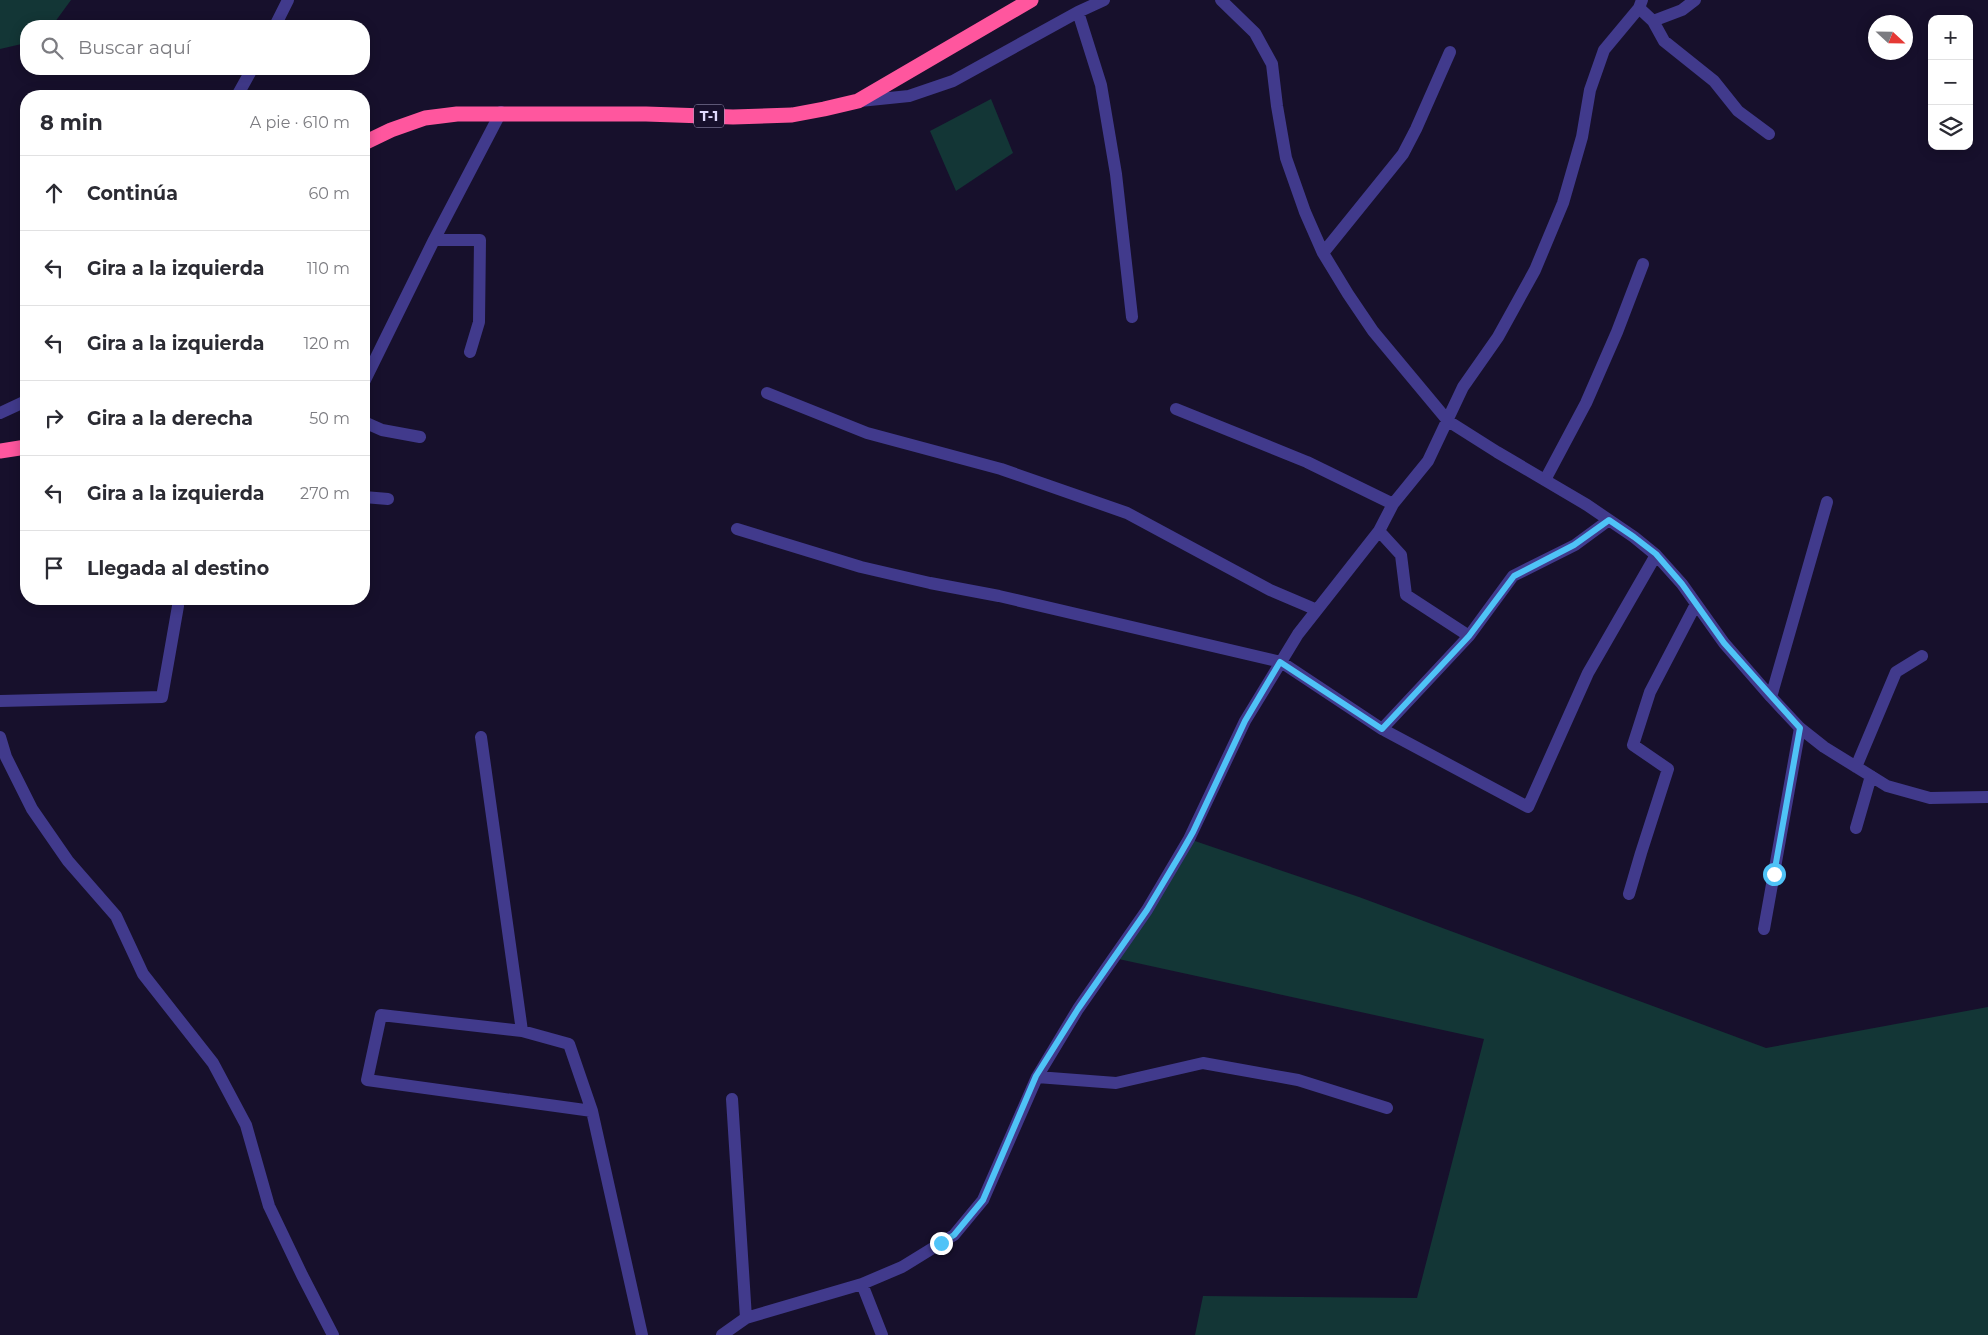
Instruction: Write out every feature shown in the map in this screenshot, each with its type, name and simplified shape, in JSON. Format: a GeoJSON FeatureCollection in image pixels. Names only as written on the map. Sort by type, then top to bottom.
{"type":"FeatureCollection","features":[{"type":"Feature","properties":{"kind":"highway","name":"T-1"},"geometry":{"type":"LineString","coordinates":[[370,140],[391,130],[425,118],[457,114],[501,112],[734,117],[792,115],[858,101],[1031,0]]}},
{"type":"Feature","properties":{"kind":"highway"},"geometry":{"type":"LineString","coordinates":[[0,451],[20,448]]}},
{"type":"Feature","properties":{"kind":"street"},"geometry":{"type":"LineString","coordinates":[[278,20],[288,0]]}},
{"type":"Feature","properties":{"kind":"street"},"geometry":{"type":"LineString","coordinates":[[858,101],[909,96],[953,81],[1078,12],[1104,0]]}},
{"type":"Feature","properties":{"kind":"street"},"geometry":{"type":"LineString","coordinates":[[1221,0],[1255,33],[1272,64],[1286,158],[1305,212],[1323,253],[1372,330],[1448,421],[1609,520],[1656,554],[1724,643],[1771,697],[1800,728],[1824,747],[1887,786],[1930,798],[1988,797]]}},
{"type":"Feature","properties":{"kind":"street"},"geometry":{"type":"LineString","coordinates":[[1653,20],[1682,10],[1696,0]]}},
{"type":"Feature","properties":{"kind":"street"},"geometry":{"type":"LineString","coordinates":[[722,1335],[746,1318],[862,1284],[902,1266],[954,1235],[983,1200],[1036,1076],[1078,1009],[1152,902],[1193,832],[1245,721],[1280,662],[1317,610],[1379,531],[1393,504],[1428,460],[1463,388],[1498,337],[1535,270],[1564,203],[1582,137],[1590,90],[1604,50],[1640,4],[1653,20],[1664,41],[1714,81],[1738,111],[1770,134]]}},
{"type":"Feature","properties":{"kind":"street"},"geometry":{"type":"LineString","coordinates":[[1078,12],[1101,85],[1116,174],[1132,317]]}},
{"type":"Feature","properties":{"kind":"street"},"geometry":{"type":"LineString","coordinates":[[1323,253],[1403,154],[1450,52]]}},
{"type":"Feature","properties":{"kind":"street"},"geometry":{"type":"LineString","coordinates":[[240,90],[249,75]]}},
{"type":"Feature","properties":{"kind":"street"},"geometry":{"type":"LineString","coordinates":[[370,370],[434,240],[501,112]]}},
{"type":"Feature","properties":{"kind":"street"},"geometry":{"type":"LineString","coordinates":[[434,240],[480,240],[479,322],[470,352]]}},
{"type":"Feature","properties":{"kind":"street"},"geometry":{"type":"LineString","coordinates":[[1545,480],[1586,403],[1617,332],[1643,264]]}},
{"type":"Feature","properties":{"kind":"street"},"geometry":{"type":"LineString","coordinates":[[767,393],[867,433],[1001,468],[1127,513],[1270,590],[1317,610]]}},
{"type":"Feature","properties":{"kind":"street"},"geometry":{"type":"LineString","coordinates":[[0,413],[20,403]]}},
{"type":"Feature","properties":{"kind":"street"},"geometry":{"type":"LineString","coordinates":[[1176,409],[1307,462],[1393,504]]}},
{"type":"Feature","properties":{"kind":"street"},"geometry":{"type":"LineString","coordinates":[[370,425],[382,430],[420,437]]}},
{"type":"Feature","properties":{"kind":"street"},"geometry":{"type":"LineString","coordinates":[[370,498],[388,499]]}},
{"type":"Feature","properties":{"kind":"street"},"geometry":{"type":"LineString","coordinates":[[1771,697],[1827,502]]}},
{"type":"Feature","properties":{"kind":"street"},"geometry":{"type":"LineString","coordinates":[[1382,729],[1469,636],[1514,576],[1574,545],[1609,520]]}},
{"type":"Feature","properties":{"kind":"street"},"geometry":{"type":"LineString","coordinates":[[737,529],[870,569],[998,596],[1280,662],[1382,729],[1528,807],[1588,673],[1656,554]]}},
{"type":"Feature","properties":{"kind":"street"},"geometry":{"type":"LineString","coordinates":[[1379,531],[1401,555],[1406,595],[1469,636]]}},
{"type":"Feature","properties":{"kind":"street"},"geometry":{"type":"LineString","coordinates":[[1630,894],[1640,853],[1668,769],[1633,746],[1650,692],[1696,604]]}},
{"type":"Feature","properties":{"kind":"street"},"geometry":{"type":"LineString","coordinates":[[0,701],[162,697],[178,606]]}},
{"type":"Feature","properties":{"kind":"street"},"geometry":{"type":"LineString","coordinates":[[1856,767],[1896,672],[1922,656]]}},
{"type":"Feature","properties":{"kind":"street"},"geometry":{"type":"LineString","coordinates":[[1764,930],[1800,728]]}},
{"type":"Feature","properties":{"kind":"street"},"geometry":{"type":"LineString","coordinates":[[0,737],[6,757],[32,809],[68,861],[116,916],[143,974],[213,1063],[246,1125],[270,1206],[302,1275],[333,1335]]}},
{"type":"Feature","properties":{"kind":"street"},"geometry":{"type":"LineString","coordinates":[[481,737],[522,1031]]}},
{"type":"Feature","properties":{"kind":"street"},"geometry":{"type":"LineString","coordinates":[[1856,828],[1871,776]]}},
{"type":"Feature","properties":{"kind":"street"},"geometry":{"type":"LineString","coordinates":[[592,1111],[367,1080],[381,1015],[522,1031],[569,1044],[592,1111],[642,1335]]}},
{"type":"Feature","properties":{"kind":"street"},"geometry":{"type":"LineString","coordinates":[[1036,1076],[1116,1083],[1203,1063],[1298,1080],[1387,1108]]}},
{"type":"Feature","properties":{"kind":"street"},"geometry":{"type":"LineString","coordinates":[[732,1099],[746,1318]]}},
{"type":"Feature","properties":{"kind":"street"},"geometry":{"type":"LineString","coordinates":[[862,1284],[882,1335]]}},
{"type":"Feature","properties":{"kind":"green space"},"geometry":{"type":"Polygon","coordinates":[[[0,0],[71,0],[56,20],[20,20],[20,44],[0,49],[0,0]]]}},
{"type":"Feature","properties":{"kind":"green space"},"geometry":{"type":"Polygon","coordinates":[[[991,99],[1013,153],[956,191],[930,131],[991,99]]]}},
{"type":"Feature","properties":{"kind":"green space"},"geometry":{"type":"Polygon","coordinates":[[[1189,839],[1359,897],[1766,1048],[1988,1007],[1988,1335],[1195,1335],[1203,1296],[1417,1298],[1484,1039],[1114,958],[1189,839]]]}},
{"type":"Feature","properties":{"kind":"route"},"geometry":{"type":"LineString","coordinates":[[941,1243],[954,1235],[983,1200],[1036,1076],[1078,1009],[1147,910],[1181,853],[1193,832],[1245,721],[1280,662],[1382,729],[1469,636],[1514,576],[1574,545],[1609,520],[1656,554],[1682,584],[1724,643],[1800,728],[1774,874]]}}]}
